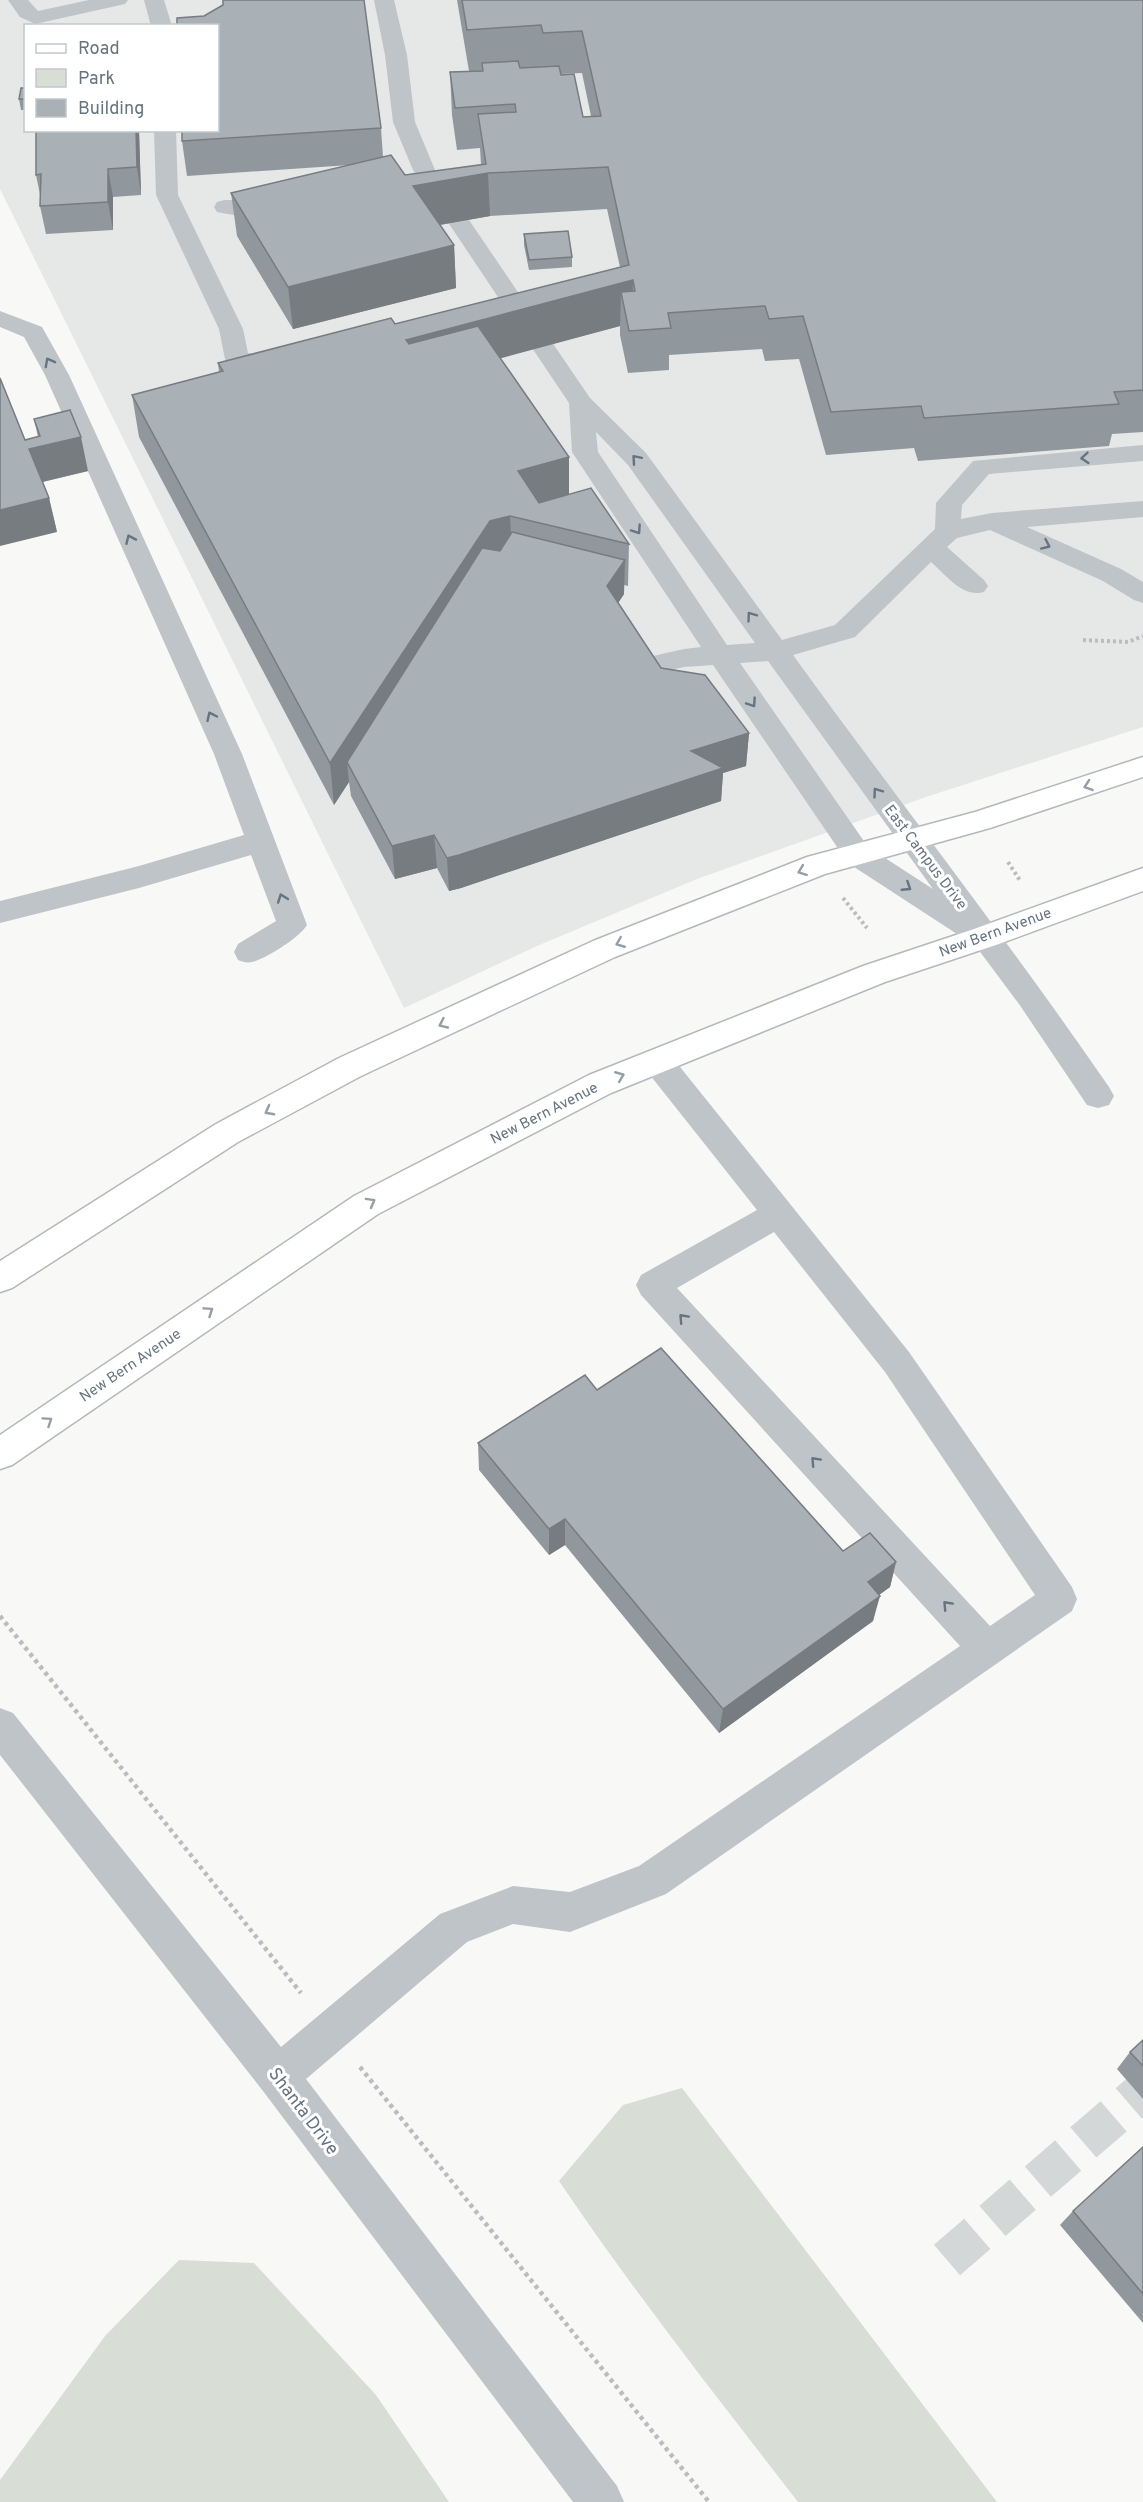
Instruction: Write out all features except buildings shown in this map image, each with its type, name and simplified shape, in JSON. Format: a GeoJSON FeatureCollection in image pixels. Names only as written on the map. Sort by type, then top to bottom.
{"type":"FeatureCollection","features":[{"type":"Feature","properties":{"kind":"main road"},"geometry":{"type":"LineString","coordinates":[[8,1269],[227,1133],[350,1067],[604,949],[817,865],[990,819],[1143,767]]}},
{"type":"Feature","properties":{"kind":"main road","name":"New Bern Avenue"},"geometry":{"type":"LineString","coordinates":[[0,1454],[366,1204],[600,1084],[874,974],[985,937],[1143,879]]}},
{"type":"Feature","properties":{"kind":"street"},"geometry":{"type":"LineString","coordinates":[[18,0],[27,13],[35,18],[118,0]]}},
{"type":"Feature","properties":{"kind":"street"},"geometry":{"type":"LineString","coordinates":[[154,0],[161,24]]}},
{"type":"Feature","properties":{"kind":"street","name":"East Campus Drive"},"geometry":{"type":"LineString","coordinates":[[384,0],[396,56],[404,122],[420,182],[505,306],[581,403],[637,459],[985,937]]}},
{"type":"Feature","properties":{"kind":"street"},"geometry":{"type":"LineString","coordinates":[[165,132],[167,195],[231,329],[237,359],[279,363],[301,358]]}},
{"type":"Feature","properties":{"kind":"street"},"geometry":{"type":"LineString","coordinates":[[225,207],[260,209],[300,206]]}},
{"type":"Feature","properties":{"kind":"street"},"geometry":{"type":"LineString","coordinates":[[0,318],[33,332],[57,375],[228,754],[292,925],[249,952]]}},
{"type":"Feature","properties":{"kind":"street","name":"East Campus Drive"},"geometry":{"type":"LineString","coordinates":[[581,403],[585,452],[719,654],[858,855],[985,937]]}},
{"type":"Feature","properties":{"kind":"street"},"geometry":{"type":"LineString","coordinates":[[939,540],[949,503],[982,467],[1143,453]]}},
{"type":"Feature","properties":{"kind":"street"},"geometry":{"type":"LineString","coordinates":[[619,673],[684,658],[776,651],[845,631],[939,540],[992,521],[1143,509]]}},
{"type":"Feature","properties":{"kind":"street"},"geometry":{"type":"LineString","coordinates":[[992,521],[1112,575],[1143,594]]}},
{"type":"Feature","properties":{"kind":"street"},"geometry":{"type":"LineString","coordinates":[[939,540],[975,586]]}},
{"type":"Feature","properties":{"kind":"street"},"geometry":{"type":"LineString","coordinates":[[0,912],[140,877],[261,841]]}},
{"type":"Feature","properties":{"kind":"street"},"geometry":{"type":"LineString","coordinates":[[985,937],[1030,996],[1098,1096]]}},
{"type":"Feature","properties":{"kind":"street"},"geometry":{"type":"LineString","coordinates":[[278,2076],[454,1928],[513,1905],[570,1912],[652,1880],[1059,1599],[897,1362],[657,1061]]}},
{"type":"Feature","properties":{"kind":"street"},"geometry":{"type":"LineString","coordinates":[[778,1214],[653,1285],[986,1648]]}},
{"type":"Feature","properties":{"kind":"street","name":"Shanta Drive"},"geometry":{"type":"LineString","coordinates":[[0,1726],[278,2076],[600,2502]]}},
{"type":"Feature","properties":{"kind":"path"},"geometry":{"type":"LineString","coordinates":[[1083,640],[1128,642],[1143,636]]}},
{"type":"Feature","properties":{"kind":"path"},"geometry":{"type":"LineString","coordinates":[[842,898],[867,928]]}},
{"type":"Feature","properties":{"kind":"shaded area"},"geometry":{"type":"Polygon","coordinates":[[[0,0],[1143,0],[1143,727],[926,797],[697,879],[537,946],[404,1008],[0,189],[0,0]]]}},
{"type":"Feature","properties":{"kind":"green space"},"geometry":{"type":"Polygon","coordinates":[[[682,2088],[997,2502],[798,2502],[676,2343],[616,2263],[559,2181],[623,2105],[682,2088]]]}},
{"type":"Feature","properties":{"kind":"green space"},"geometry":{"type":"Polygon","coordinates":[[[179,2260],[254,2263],[376,2395],[449,2502],[0,2502],[0,2480],[105,2336],[179,2260]]]}},
{"type":"Feature","properties":{"kind":"tunnel"},"geometry":{"type":"LineString","coordinates":[[947,2260],[1143,2091]]}}]}
